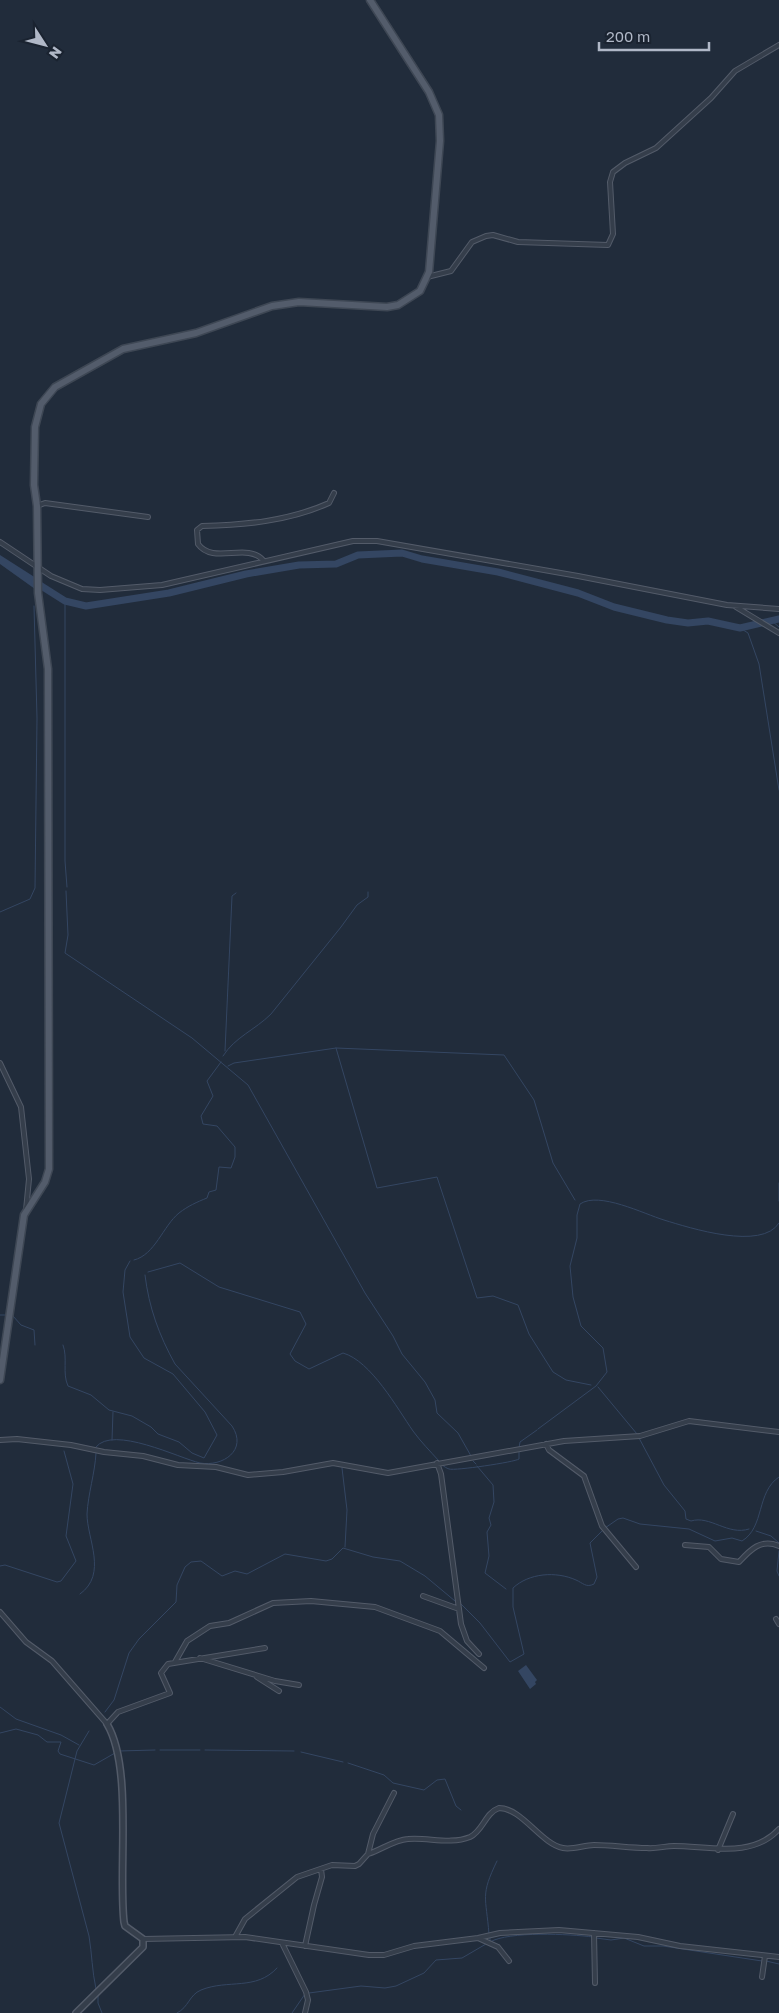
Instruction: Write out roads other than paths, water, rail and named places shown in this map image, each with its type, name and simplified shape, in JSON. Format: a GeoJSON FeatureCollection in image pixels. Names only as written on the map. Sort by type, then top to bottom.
{"type":"FeatureCollection","features":[{"type":"Feature","properties":{"kind":"main road"},"geometry":{"type":"LineString","coordinates":[[0,1380],[26,1210],[45,1182],[49,1169],[48,670],[38,594],[37,506],[34,485],[36,422],[44,399],[59,385],[123,349],[196,333],[250,312],[278,304],[299,302],[387,307],[398,305],[417,295],[424,287],[428,277],[440,141],[439,115],[429,92],[370,0]]}},
{"type":"Feature","properties":{"kind":"street"},"geometry":{"type":"LineString","coordinates":[[428,277],[450,271],[472,242],[486,236],[493,235],[518,242],[608,245],[613,234],[610,182],[616,168],[661,144],[711,98],[735,71],[779,45]]}},
{"type":"Feature","properties":{"kind":"street"},"geometry":{"type":"LineString","coordinates":[[263,560],[255,554],[206,551],[198,544],[197,530],[202,526],[244,525],[306,512],[329,503],[334,492]]}},
{"type":"Feature","properties":{"kind":"street"},"geometry":{"type":"LineString","coordinates":[[37,506],[45,503],[148,517]]}},
{"type":"Feature","properties":{"kind":"street"},"geometry":{"type":"LineString","coordinates":[[0,542],[39,568],[66,583],[82,589],[100,590],[162,584],[353,541],[377,541],[569,574],[735,606],[779,609]]}},
{"type":"Feature","properties":{"kind":"street"},"geometry":{"type":"LineString","coordinates":[[735,606],[779,633]]}},
{"type":"Feature","properties":{"kind":"street"},"geometry":{"type":"LineString","coordinates":[[0,1063],[21,1107],[28,1179],[26,1210]]}},
{"type":"Feature","properties":{"kind":"street"},"geometry":{"type":"LineString","coordinates":[[0,1440],[71,1445],[104,1452],[143,1456],[178,1465],[216,1467],[248,1474],[283,1472],[334,1463],[388,1473],[546,1444],[640,1436],[689,1421],[779,1432]]}},
{"type":"Feature","properties":{"kind":"street"},"geometry":{"type":"LineString","coordinates":[[546,1444],[549,1450],[584,1476],[602,1526],[636,1567]]}},
{"type":"Feature","properties":{"kind":"street"},"geometry":{"type":"LineString","coordinates":[[437,1463],[441,1474],[459,1609],[465,1635],[479,1654]]}},
{"type":"Feature","properties":{"kind":"street"},"geometry":{"type":"LineString","coordinates":[[685,1546],[709,1547],[721,1559],[739,1562],[753,1547],[769,1543],[779,1546]]}},
{"type":"Feature","properties":{"kind":"street"},"geometry":{"type":"LineString","coordinates":[[423,1596],[459,1609]]}},
{"type":"Feature","properties":{"kind":"street"},"geometry":{"type":"LineString","coordinates":[[175,1662],[191,1638],[210,1626],[229,1623],[259,1608],[281,1602],[332,1601],[375,1607],[440,1630],[484,1668]]}},
{"type":"Feature","properties":{"kind":"street"},"geometry":{"type":"LineString","coordinates":[[0,1612],[26,1642],[52,1661],[107,1724],[116,1741],[120,1778],[124,1922],[125,1926],[144,1939],[245,1937],[369,1955],[384,1954],[414,1946],[522,1930],[638,1937],[680,1946],[779,1957]]}},
{"type":"Feature","properties":{"kind":"street"},"geometry":{"type":"LineString","coordinates":[[776,1619],[779,1624]]}},
{"type":"Feature","properties":{"kind":"street"},"geometry":{"type":"LineString","coordinates":[[107,1724],[113,1716],[123,1709],[170,1693],[161,1673],[165,1666],[175,1662],[265,1648]]}},
{"type":"Feature","properties":{"kind":"street"},"geometry":{"type":"LineString","coordinates":[[198,1658],[299,1685]]}},
{"type":"Feature","properties":{"kind":"street"},"geometry":{"type":"LineString","coordinates":[[253,1674],[279,1691]]}},
{"type":"Feature","properties":{"kind":"street"},"geometry":{"type":"LineString","coordinates":[[368,1854],[373,1834],[394,1793]]}},
{"type":"Feature","properties":{"kind":"street"},"geometry":{"type":"LineString","coordinates":[[235,1937],[246,1919],[297,1877],[332,1865],[355,1866],[368,1854],[407,1839],[452,1840],[470,1837],[477,1833],[495,1810],[500,1808],[510,1810],[539,1833],[563,1848],[594,1845],[648,1848],[673,1846],[718,1850],[754,1846],[768,1840],[779,1829]]}},
{"type":"Feature","properties":{"kind":"street"},"geometry":{"type":"LineString","coordinates":[[718,1850],[733,1814]]}},
{"type":"Feature","properties":{"kind":"street"},"geometry":{"type":"LineString","coordinates":[[305,1946],[322,1878],[321,1869]]}},
{"type":"Feature","properties":{"kind":"street"},"geometry":{"type":"LineString","coordinates":[[594,1933],[595,1983]]}},
{"type":"Feature","properties":{"kind":"street"},"geometry":{"type":"LineString","coordinates":[[478,1938],[498,1947],[509,1961]]}},
{"type":"Feature","properties":{"kind":"street"},"geometry":{"type":"LineString","coordinates":[[76,2013],[144,1947],[144,1939]]}},
{"type":"Feature","properties":{"kind":"street"},"geometry":{"type":"LineString","coordinates":[[282,1943],[306,1992],[308,2000],[305,2013]]}},
{"type":"Feature","properties":{"kind":"street"},"geometry":{"type":"LineString","coordinates":[[762,1977],[765,1956]]}},
{"type":"Feature","properties":{"kind":"water"},"geometry":{"type":"Polygon","coordinates":[[[0,555],[36,578],[35,589],[0,564],[0,555]]]}},
{"type":"Feature","properties":{"kind":"water"},"geometry":{"type":"Polygon","coordinates":[[[526,1665],[537,1680],[536,1684],[530,1689],[518,1671],[526,1665]]]}},
{"type":"Feature","properties":{"kind":"waterway"},"geometry":{"type":"LineString","coordinates":[[35,582],[65,601],[86,606],[169,593],[246,574],[299,565],[336,564],[358,555],[402,553],[422,559],[498,572],[578,593],[614,607],[667,620],[688,623],[708,621],[740,628],[779,619]]}},
{"type":"Feature","properties":{"kind":"waterway"},"geometry":{"type":"LineString","coordinates":[[65,601],[65,861],[67,887]]}},
{"type":"Feature","properties":{"kind":"waterway"},"geometry":{"type":"LineString","coordinates":[[0,912],[30,899],[35,888],[37,718],[34,606]]}},
{"type":"Feature","properties":{"kind":"waterway"},"geometry":{"type":"LineString","coordinates":[[772,621],[779,627]]}},
{"type":"Feature","properties":{"kind":"waterway"},"geometry":{"type":"LineString","coordinates":[[740,628],[748,633],[759,664],[779,790]]}},
{"type":"Feature","properties":{"kind":"waterway"},"geometry":{"type":"LineString","coordinates":[[66,891],[68,935],[65,953],[192,1038],[248,1085],[365,1293],[393,1336],[402,1354],[425,1382],[435,1400],[437,1413],[458,1433],[471,1456]]}},
{"type":"Feature","properties":{"kind":"waterway"},"geometry":{"type":"LineString","coordinates":[[223,1056],[233,1044],[271,1014],[357,905],[368,897],[368,892]]}},
{"type":"Feature","properties":{"kind":"waterway"},"geometry":{"type":"LineString","coordinates":[[225,1051],[232,896],[236,893]]}},
{"type":"Feature","properties":{"kind":"waterway"},"geometry":{"type":"LineString","coordinates":[[336,1048],[377,1188],[437,1177],[477,1298],[493,1296],[518,1305],[529,1334],[553,1372],[566,1380],[591,1385]]}},
{"type":"Feature","properties":{"kind":"waterway"},"geometry":{"type":"LineString","coordinates":[[228,1066],[234,1063],[336,1048],[504,1055],[534,1100],[553,1163],[575,1200]]}},
{"type":"Feature","properties":{"kind":"waterway"},"geometry":{"type":"LineString","coordinates":[[134,1260],[148,1252],[179,1213],[207,1198],[209,1192],[216,1190],[219,1167],[231,1168],[235,1157],[235,1147],[217,1126],[203,1124],[201,1116],[213,1096],[207,1081],[221,1062]]}},
{"type":"Feature","properties":{"kind":"waterway"},"geometry":{"type":"LineString","coordinates":[[779,1183],[779,1201]]}},
{"type":"Feature","properties":{"kind":"waterway"},"geometry":{"type":"LineString","coordinates":[[538,1429],[596,1386],[607,1372],[603,1348],[581,1326],[573,1297],[570,1266],[577,1238],[577,1215],[580,1204],[598,1200],[610,1202],[676,1224],[725,1235],[758,1235],[770,1231],[779,1223]]}},
{"type":"Feature","properties":{"kind":"waterway"},"geometry":{"type":"LineString","coordinates":[[63,1345],[65,1376],[68,1386],[91,1395],[109,1410],[132,1416],[151,1427],[158,1434],[179,1442],[192,1453],[204,1458],[217,1435],[205,1412],[173,1374],[144,1358],[130,1337],[123,1292],[125,1270],[130,1261]]}},
{"type":"Feature","properties":{"kind":"waterway"},"geometry":{"type":"LineString","coordinates":[[148,1272],[180,1263],[219,1287],[300,1312],[306,1324],[290,1354],[295,1361],[309,1369],[343,1353],[364,1365],[383,1386],[416,1435],[439,1461]]}},
{"type":"Feature","properties":{"kind":"waterway"},"geometry":{"type":"LineString","coordinates":[[96,1447],[104,1441],[131,1441],[200,1463],[209,1464],[231,1455],[237,1442],[232,1426],[175,1364],[156,1321],[149,1299],[145,1275]]}},
{"type":"Feature","properties":{"kind":"waterway"},"geometry":{"type":"LineString","coordinates":[[0,1315],[6,1315]]}},
{"type":"Feature","properties":{"kind":"waterway"},"geometry":{"type":"LineString","coordinates":[[13,1316],[21,1325],[34,1330],[35,1345]]}},
{"type":"Feature","properties":{"kind":"waterway"},"geometry":{"type":"LineString","coordinates":[[598,1387],[637,1434]]}},
{"type":"Feature","properties":{"kind":"waterway"},"geometry":{"type":"LineString","coordinates":[[112,1440],[113,1412]]}},
{"type":"Feature","properties":{"kind":"waterway"},"geometry":{"type":"LineString","coordinates":[[519,1448],[520,1442],[537,1430]]}},
{"type":"Feature","properties":{"kind":"waterway"},"geometry":{"type":"LineString","coordinates":[[639,1438],[664,1485],[685,1511],[686,1519],[705,1521],[734,1530],[749,1529]]}},
{"type":"Feature","properties":{"kind":"waterway"},"geometry":{"type":"LineString","coordinates":[[0,1566],[5,1565],[57,1582],[61,1581],[76,1561],[66,1536],[73,1484],[64,1451]]}},
{"type":"Feature","properties":{"kind":"waterway"},"geometry":{"type":"LineString","coordinates":[[442,1465],[448,1469],[454,1469],[507,1462],[519,1459],[519,1451]]}},
{"type":"Feature","properties":{"kind":"waterway"},"geometry":{"type":"LineString","coordinates":[[80,1594],[93,1577],[95,1566],[87,1514],[96,1453]]}},
{"type":"Feature","properties":{"kind":"waterway"},"geometry":{"type":"LineString","coordinates":[[473,1461],[476,1464]]}},
{"type":"Feature","properties":{"kind":"waterway"},"geometry":{"type":"LineString","coordinates":[[477,1466],[493,1485],[494,1502],[489,1518],[491,1525],[487,1532],[489,1556],[485,1573],[506,1589]]}},
{"type":"Feature","properties":{"kind":"waterway"},"geometry":{"type":"LineString","coordinates":[[342,1468],[347,1510],[345,1547]]}},
{"type":"Feature","properties":{"kind":"waterway"},"geometry":{"type":"LineString","coordinates":[[605,1528],[618,1519],[623,1518],[640,1524],[689,1529],[715,1541],[732,1538],[742,1541],[754,1527],[767,1491],[779,1477]]}},
{"type":"Feature","properties":{"kind":"waterway"},"geometry":{"type":"LineString","coordinates":[[460,1603],[480,1623],[510,1662],[524,1654],[513,1607],[513,1588],[527,1579],[543,1575],[560,1575],[587,1585],[594,1584],[597,1577],[590,1543],[603,1530]]}},
{"type":"Feature","properties":{"kind":"waterway"},"geometry":{"type":"LineString","coordinates":[[756,1531],[771,1536],[779,1543]]}},
{"type":"Feature","properties":{"kind":"waterway"},"geometry":{"type":"LineString","coordinates":[[105,1712],[114,1700],[129,1653],[139,1639],[176,1602],[177,1585],[185,1567],[191,1562],[201,1561],[222,1576],[235,1571],[247,1574],[285,1554],[326,1561],[332,1559],[343,1548],[373,1557],[400,1561],[425,1576],[455,1601]]}},
{"type":"Feature","properties":{"kind":"waterway"},"geometry":{"type":"LineString","coordinates":[[779,1551],[777,1571],[779,1576]]}},
{"type":"Feature","properties":{"kind":"waterway"},"geometry":{"type":"LineString","coordinates":[[0,1707],[16,1719],[61,1735],[79,1745]]}},
{"type":"Feature","properties":{"kind":"waterway"},"geometry":{"type":"LineString","coordinates":[[0,1733],[16,1729],[38,1735],[47,1742],[61,1742],[58,1751],[60,1754],[94,1765],[115,1753]]}},
{"type":"Feature","properties":{"kind":"waterway"},"geometry":{"type":"LineString","coordinates":[[89,1731],[77,1751],[59,1823],[89,1936],[96,1989]]}},
{"type":"Feature","properties":{"kind":"waterway"},"geometry":{"type":"LineString","coordinates":[[119,1751],[155,1750]]}},
{"type":"Feature","properties":{"kind":"waterway"},"geometry":{"type":"LineString","coordinates":[[160,1750],[200,1750]]}},
{"type":"Feature","properties":{"kind":"waterway"},"geometry":{"type":"LineString","coordinates":[[205,1750],[294,1751]]}},
{"type":"Feature","properties":{"kind":"waterway"},"geometry":{"type":"LineString","coordinates":[[301,1752],[343,1762]]}},
{"type":"Feature","properties":{"kind":"waterway"},"geometry":{"type":"LineString","coordinates":[[348,1763],[384,1775],[393,1783],[424,1790],[437,1780],[445,1779],[456,1806],[461,1810]]}},
{"type":"Feature","properties":{"kind":"waterway"},"geometry":{"type":"LineString","coordinates":[[489,1934],[486,1889],[497,1861]]}},
{"type":"Feature","properties":{"kind":"waterway"},"geometry":{"type":"LineString","coordinates":[[490,1937],[490,1942],[511,1936],[525,1935],[555,1934],[593,1937]]}},
{"type":"Feature","properties":{"kind":"waterway"},"geometry":{"type":"LineString","coordinates":[[596,1938],[611,1940],[624,1938],[644,1946],[663,1946],[762,1961]]}},
{"type":"Feature","properties":{"kind":"waterway"},"geometry":{"type":"LineString","coordinates":[[309,1993],[361,1986],[385,1988],[396,1986],[424,1973],[436,1960],[462,1958],[486,1944]]}},
{"type":"Feature","properties":{"kind":"waterway"},"geometry":{"type":"LineString","coordinates":[[766,1961],[779,1964]]}},
{"type":"Feature","properties":{"kind":"waterway"},"geometry":{"type":"LineString","coordinates":[[177,2013],[201,1990],[221,1985],[260,1980],[277,1968]]}},
{"type":"Feature","properties":{"kind":"waterway"},"geometry":{"type":"LineString","coordinates":[[292,2013],[305,1994]]}},
{"type":"Feature","properties":{"kind":"waterway"},"geometry":{"type":"LineString","coordinates":[[98,1995],[98,2003],[102,2013]]}}]}
